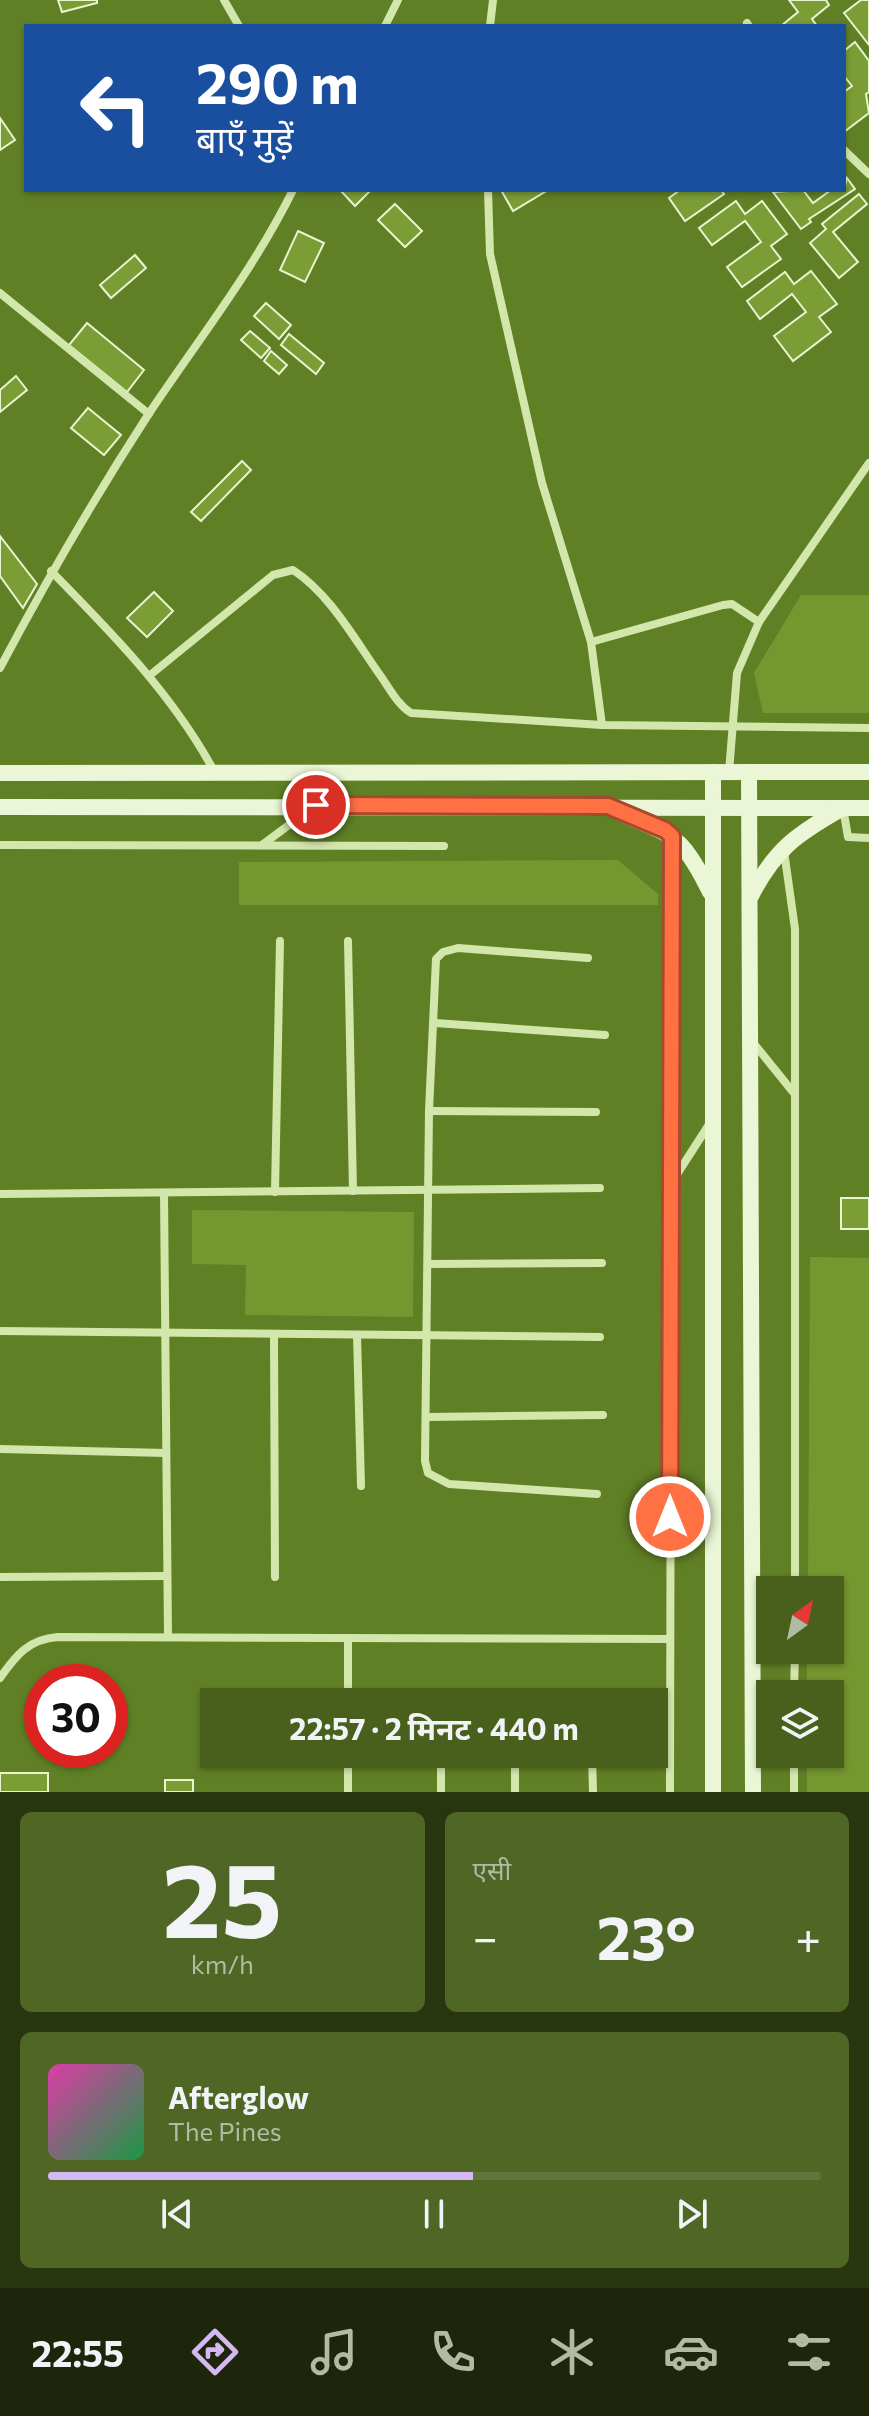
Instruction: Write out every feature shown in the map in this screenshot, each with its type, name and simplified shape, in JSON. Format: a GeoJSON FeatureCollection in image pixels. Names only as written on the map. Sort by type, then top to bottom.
{"type":"FeatureCollection","features":[{"type":"Feature","properties":{"kind":"street"},"geometry":{"type":"LineString","coordinates":[[224,0],[238,24]]}},
{"type":"Feature","properties":{"kind":"street"},"geometry":{"type":"LineString","coordinates":[[386,24],[398,0]]}},
{"type":"Feature","properties":{"kind":"street"},"geometry":{"type":"LineString","coordinates":[[490,24],[493,0]]}},
{"type":"Feature","properties":{"kind":"street"},"geometry":{"type":"LineString","coordinates":[[846,152],[869,174]]}},
{"type":"Feature","properties":{"kind":"street"},"geometry":{"type":"LineString","coordinates":[[0,668],[51,571],[149,414],[266,245],[292,192]]}},
{"type":"Feature","properties":{"kind":"street"},"geometry":{"type":"LineString","coordinates":[[488,192],[490,254],[542,483],[591,642],[602,725]]}},
{"type":"Feature","properties":{"kind":"street"},"geometry":{"type":"LineString","coordinates":[[0,293],[149,414]]}},
{"type":"Feature","properties":{"kind":"street"},"geometry":{"type":"LineString","coordinates":[[713,1792],[713,807],[732,728],[737,673],[759,622],[869,463]]}},
{"type":"Feature","properties":{"kind":"street"},"geometry":{"type":"LineString","coordinates":[[149,676],[273,575],[293,570],[307,579],[396,699],[411,713],[602,725],[869,728]]}},
{"type":"Feature","properties":{"kind":"street"},"geometry":{"type":"LineString","coordinates":[[51,571],[149,676],[188,724],[214,773]]}},
{"type":"Feature","properties":{"kind":"street"},"geometry":{"type":"LineString","coordinates":[[591,642],[723,605],[732,604],[759,622]]}},
{"type":"Feature","properties":{"kind":"street"},"geometry":{"type":"LineString","coordinates":[[749,772],[753,1792]]}},
{"type":"Feature","properties":{"kind":"street"},"geometry":{"type":"LineString","coordinates":[[0,773],[869,772]]}},
{"type":"Feature","properties":{"kind":"street"},"geometry":{"type":"LineString","coordinates":[[262,846],[316,805]]}},
{"type":"Feature","properties":{"kind":"street"},"geometry":{"type":"LineString","coordinates":[[608,806],[665,830],[672,836],[691,853],[712,897]]}},
{"type":"Feature","properties":{"kind":"street"},"geometry":{"type":"LineString","coordinates":[[0,807],[869,808]]}},
{"type":"Feature","properties":{"kind":"street"},"geometry":{"type":"LineString","coordinates":[[843,808],[848,837],[869,838]]}},
{"type":"Feature","properties":{"kind":"street"},"geometry":{"type":"LineString","coordinates":[[750,898],[765,869],[783,846],[843,808]]}},
{"type":"Feature","properties":{"kind":"street"},"geometry":{"type":"LineString","coordinates":[[670,1792],[672,836]]}},
{"type":"Feature","properties":{"kind":"street"},"geometry":{"type":"LineString","coordinates":[[0,845],[444,846]]}},
{"type":"Feature","properties":{"kind":"street"},"geometry":{"type":"LineString","coordinates":[[783,846],[795,929],[795,1576]]}},
{"type":"Feature","properties":{"kind":"street"},"geometry":{"type":"LineString","coordinates":[[275,1192],[280,941]]}},
{"type":"Feature","properties":{"kind":"street"},"geometry":{"type":"LineString","coordinates":[[348,941],[353,1191]]}},
{"type":"Feature","properties":{"kind":"street"},"geometry":{"type":"LineString","coordinates":[[588,958],[458,948],[443,952],[436,959],[429,1111],[425,1461],[428,1473],[449,1484],[597,1494]]}},
{"type":"Feature","properties":{"kind":"street"},"geometry":{"type":"LineString","coordinates":[[435,1023],[605,1035]]}},
{"type":"Feature","properties":{"kind":"street"},"geometry":{"type":"LineString","coordinates":[[751,1039],[793,1092]]}},
{"type":"Feature","properties":{"kind":"street"},"geometry":{"type":"LineString","coordinates":[[429,1111],[596,1112]]}},
{"type":"Feature","properties":{"kind":"street"},"geometry":{"type":"LineString","coordinates":[[672,1183],[712,1119]]}},
{"type":"Feature","properties":{"kind":"street"},"geometry":{"type":"LineString","coordinates":[[0,1194],[600,1188]]}},
{"type":"Feature","properties":{"kind":"street"},"geometry":{"type":"LineString","coordinates":[[164,1193],[168,1637]]}},
{"type":"Feature","properties":{"kind":"street"},"geometry":{"type":"LineString","coordinates":[[428,1264],[602,1263]]}},
{"type":"Feature","properties":{"kind":"street"},"geometry":{"type":"LineString","coordinates":[[0,1331],[600,1337]]}},
{"type":"Feature","properties":{"kind":"street"},"geometry":{"type":"LineString","coordinates":[[274,1334],[275,1577]]}},
{"type":"Feature","properties":{"kind":"street"},"geometry":{"type":"LineString","coordinates":[[357,1335],[361,1486]]}},
{"type":"Feature","properties":{"kind":"street"},"geometry":{"type":"LineString","coordinates":[[427,1417],[603,1415]]}},
{"type":"Feature","properties":{"kind":"street"},"geometry":{"type":"LineString","coordinates":[[0,1449],[166,1453]]}},
{"type":"Feature","properties":{"kind":"street"},"geometry":{"type":"LineString","coordinates":[[0,1577],[167,1576]]}},
{"type":"Feature","properties":{"kind":"street"},"geometry":{"type":"LineString","coordinates":[[0,1678],[26,1646],[42,1638],[669,1639]]}},
{"type":"Feature","properties":{"kind":"street"},"geometry":{"type":"LineString","coordinates":[[348,1638],[348,1688]]}},
{"type":"Feature","properties":{"kind":"street"},"geometry":{"type":"LineString","coordinates":[[348,1768],[348,1792]]}},
{"type":"Feature","properties":{"kind":"street"},"geometry":{"type":"LineString","coordinates":[[441,1768],[441,1792]]}},
{"type":"Feature","properties":{"kind":"street"},"geometry":{"type":"LineString","coordinates":[[515,1768],[515,1792]]}},
{"type":"Feature","properties":{"kind":"street"},"geometry":{"type":"LineString","coordinates":[[592,1768],[593,1792]]}},
{"type":"Feature","properties":{"kind":"street"},"geometry":{"type":"LineString","coordinates":[[794,1768],[794,1792]]}},
{"type":"Feature","properties":{"kind":"green space"},"geometry":{"type":"Polygon","coordinates":[[[801,595],[869,595],[869,713],[763,713],[754,673],[801,595]]]}},
{"type":"Feature","properties":{"kind":"green space"},"geometry":{"type":"Polygon","coordinates":[[[618,860],[658,894],[658,905],[239,905],[239,862],[618,860]]]}},
{"type":"Feature","properties":{"kind":"green space"},"geometry":{"type":"Polygon","coordinates":[[[192,1210],[414,1212],[413,1317],[245,1315],[246,1265],[192,1264],[192,1210]]]}},
{"type":"Feature","properties":{"kind":"green space"},"geometry":{"type":"Polygon","coordinates":[[[810,1257],[869,1258],[869,1792],[807,1792],[807,1768],[844,1768],[844,1680],[807,1680],[807,1664],[844,1664],[844,1576],[808,1576],[810,1257]]]}},
{"type":"Feature","properties":{"kind":"building"},"geometry":{"type":"Polygon","coordinates":[[[58,0],[97,0],[97,3],[62,12],[58,0]]]}},
{"type":"Feature","properties":{"kind":"building"},"geometry":{"type":"Polygon","coordinates":[[[789,0],[826,0],[829,5],[812,19],[816,24],[783,24],[798,12],[789,0]]]}},
{"type":"Feature","properties":{"kind":"building"},"geometry":{"type":"Polygon","coordinates":[[[861,0],[869,0],[869,45],[844,13],[861,0]]]}},
{"type":"Feature","properties":{"kind":"building"},"geometry":{"type":"Polygon","coordinates":[[[855,42],[869,61],[869,92],[866,94],[869,113],[846,130],[846,90],[852,86],[846,78],[846,49],[855,42]]]}},
{"type":"Feature","properties":{"kind":"building"},"geometry":{"type":"Polygon","coordinates":[[[0,118],[15,140],[0,150],[0,118]]]}},
{"type":"Feature","properties":{"kind":"building"},"geometry":{"type":"Polygon","coordinates":[[[847,178],[855,189],[809,219],[811,222],[801,229],[773,192],[805,192],[813,203],[828,192],[846,192],[847,178]]]}},
{"type":"Feature","properties":{"kind":"building"},"geometry":{"type":"Polygon","coordinates":[[[342,192],[369,192],[355,206],[342,192]]]}},
{"type":"Feature","properties":{"kind":"building"},"geometry":{"type":"Polygon","coordinates":[[[502,192],[545,192],[513,211],[502,192]]]}},
{"type":"Feature","properties":{"kind":"building"},"geometry":{"type":"Polygon","coordinates":[[[677,192],[724,194],[685,221],[669,198],[677,192]]]}},
{"type":"Feature","properties":{"kind":"building"},"geometry":{"type":"Polygon","coordinates":[[[859,194],[867,204],[833,232],[858,262],[839,278],[810,243],[826,229],[822,224],[859,194]]]}},
{"type":"Feature","properties":{"kind":"building"},"geometry":{"type":"Polygon","coordinates":[[[736,201],[745,214],[762,201],[787,234],[771,246],[781,259],[742,287],[727,267],[761,242],[745,221],[712,245],[699,228],[736,201]]]}},
{"type":"Feature","properties":{"kind":"building"},"geometry":{"type":"Polygon","coordinates":[[[395,204],[422,231],[405,247],[378,220],[395,204]]]}},
{"type":"Feature","properties":{"kind":"building"},"geometry":{"type":"Polygon","coordinates":[[[298,231],[324,243],[305,282],[280,270],[298,231]]]}},
{"type":"Feature","properties":{"kind":"building"},"geometry":{"type":"Polygon","coordinates":[[[135,255],[146,268],[111,298],[100,285],[135,255]]]}},
{"type":"Feature","properties":{"kind":"building"},"geometry":{"type":"Polygon","coordinates":[[[811,271],[837,304],[819,317],[831,332],[793,361],[774,336],[806,312],[792,294],[760,319],[747,301],[785,272],[794,284],[811,271]]]}},
{"type":"Feature","properties":{"kind":"building"},"geometry":{"type":"Polygon","coordinates":[[[266,303],[291,325],[279,339],[254,316],[266,303]]]}},
{"type":"Feature","properties":{"kind":"building"},"geometry":{"type":"Polygon","coordinates":[[[87,323],[144,370],[127,392],[69,345],[87,323]]]}},
{"type":"Feature","properties":{"kind":"building"},"geometry":{"type":"Polygon","coordinates":[[[250,331],[270,348],[261,358],[241,340],[250,331]]]}},
{"type":"Feature","properties":{"kind":"building"},"geometry":{"type":"Polygon","coordinates":[[[289,334],[324,363],[316,374],[281,345],[289,334]]]}},
{"type":"Feature","properties":{"kind":"building"},"geometry":{"type":"Polygon","coordinates":[[[271,351],[287,365],[279,374],[264,361],[271,351]]]}},
{"type":"Feature","properties":{"kind":"building"},"geometry":{"type":"Polygon","coordinates":[[[16,376],[27,390],[0,412],[0,390],[16,376]]]}},
{"type":"Feature","properties":{"kind":"building"},"geometry":{"type":"Polygon","coordinates":[[[88,408],[121,435],[104,455],[71,428],[88,408]]]}},
{"type":"Feature","properties":{"kind":"building"},"geometry":{"type":"Polygon","coordinates":[[[242,461],[251,470],[201,521],[191,512],[242,461]]]}},
{"type":"Feature","properties":{"kind":"building"},"geometry":{"type":"Polygon","coordinates":[[[0,536],[37,584],[23,608],[0,576],[0,536]]]}},
{"type":"Feature","properties":{"kind":"building"},"geometry":{"type":"Polygon","coordinates":[[[154,592],[173,611],[147,637],[127,618],[154,592]]]}},
{"type":"Feature","properties":{"kind":"building"},"geometry":{"type":"Polygon","coordinates":[[[841,1198],[869,1198],[869,1229],[841,1229],[841,1198]]]}},
{"type":"Feature","properties":{"kind":"building"},"geometry":{"type":"Polygon","coordinates":[[[0,1773],[48,1773],[48,1792],[0,1792],[0,1773]]]}},
{"type":"Feature","properties":{"kind":"building"},"geometry":{"type":"Polygon","coordinates":[[[165,1780],[193,1780],[193,1792],[165,1792],[165,1780]]]}},
{"type":"Feature","properties":{"kind":"route"},"geometry":{"type":"LineString","coordinates":[[316,805],[608,806],[665,830],[672,836],[670,1517]]}}]}
